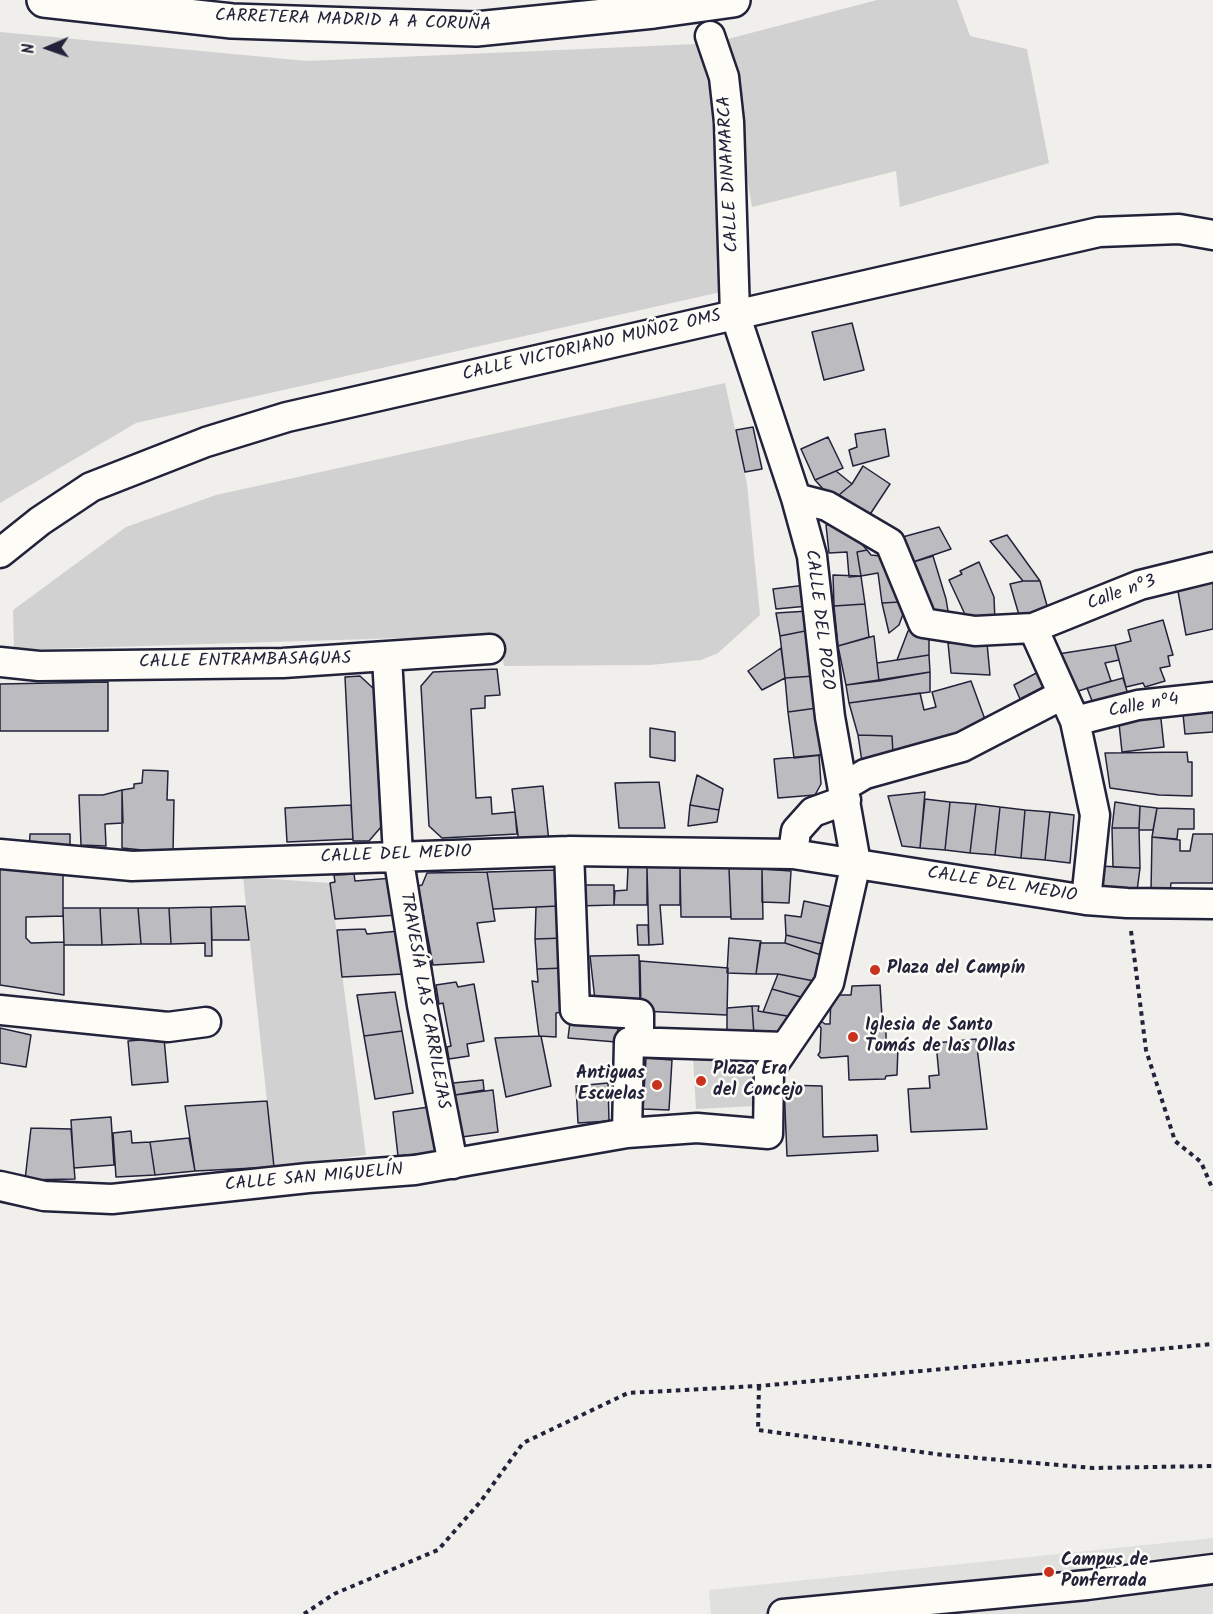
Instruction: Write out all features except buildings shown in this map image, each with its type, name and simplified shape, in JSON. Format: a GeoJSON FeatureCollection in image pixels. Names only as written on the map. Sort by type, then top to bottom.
{"type":"FeatureCollection","features":[{"type":"Feature","properties":{"kind":"highway","name":"CARRETERA MADRID A A CORUÑA"},"geometry":{"type":"LineString","coordinates":[[44,0],[231,21],[476,29],[654,11],[733,0]]}},
{"type":"Feature","properties":{"kind":"street","name":"CALLE DINAMARCA"},"geometry":{"type":"LineString","coordinates":[[710,36],[724,78],[729,122],[735,314]]}},
{"type":"Feature","properties":{"kind":"street","name":"CALLE VICTORIANO MUÑOZ OMS"},"geometry":{"type":"LineString","coordinates":[[0,553],[40,521],[91,487],[206,442],[288,417],[1099,232],[1179,229],[1213,234]]}},
{"type":"Feature","properties":{"kind":"street","name":"CALLE DEL POZO"},"geometry":{"type":"LineString","coordinates":[[735,314],[796,498],[812,556],[830,717],[856,863]]}},
{"type":"Feature","properties":{"kind":"street","name":"Calle nº3"},"geometry":{"type":"LineString","coordinates":[[796,498],[827,506],[890,543],[922,623],[975,631],[1033,628],[1140,585],[1213,567]]}},
{"type":"Feature","properties":{"kind":"street"},"geometry":{"type":"LineString","coordinates":[[1033,628],[1075,721],[1095,815],[1086,900]]}},
{"type":"Feature","properties":{"kind":"street","name":"CALLE ENTRAMBASAGUAS"},"geometry":{"type":"LineString","coordinates":[[0,662],[39,666],[283,663],[490,650]]}},
{"type":"Feature","properties":{"kind":"street","name":"TRAVESÍA LAS CARRILEJAS"},"geometry":{"type":"LineString","coordinates":[[387,657],[399,855],[422,1005],[453,1164]]}},
{"type":"Feature","properties":{"kind":"street"},"geometry":{"type":"LineString","coordinates":[[793,854],[796,831],[813,812],[844,793],[865,774],[962,747],[1062,695]]}},
{"type":"Feature","properties":{"kind":"street","name":"Calle nº4"},"geometry":{"type":"LineString","coordinates":[[1075,721],[1138,705],[1213,697]]}},
{"type":"Feature","properties":{"kind":"street"},"geometry":{"type":"LineString","coordinates":[[569,851],[575,1010],[639,1014],[639,1042]]}},
{"type":"Feature","properties":{"kind":"street","name":"CALLE DEL MEDIO"},"geometry":{"type":"LineString","coordinates":[[0,854],[132,866],[399,855],[569,851],[793,854],[1086,900],[1213,904]]}},
{"type":"Feature","properties":{"kind":"street"},"geometry":{"type":"LineString","coordinates":[[785,1047],[629,1042],[627,1133],[697,1128],[768,1134],[769,1071],[829,983],[856,863]]}},
{"type":"Feature","properties":{"kind":"street"},"geometry":{"type":"LineString","coordinates":[[0,1010],[168,1027],[206,1022]]}},
{"type":"Feature","properties":{"kind":"street","name":"CALLE SAN MIGUELÍN"},"geometry":{"type":"LineString","coordinates":[[0,1186],[44,1196],[112,1199],[308,1178],[415,1170],[627,1133]]}},
{"type":"Feature","properties":{"kind":"street"},"geometry":{"type":"LineString","coordinates":[[783,1614],[1087,1585],[1213,1569]]}},
{"type":"Feature","properties":{"kind":"path"},"geometry":{"type":"LineString","coordinates":[[1127,903],[1146,1050],[1175,1141],[1201,1162],[1213,1190]]}},
{"type":"Feature","properties":{"kind":"path"},"geometry":{"type":"LineString","coordinates":[[304,1614],[334,1594],[438,1550],[482,1501],[523,1443],[628,1393],[759,1386],[1213,1344]]}},
{"type":"Feature","properties":{"kind":"path"},"geometry":{"type":"LineString","coordinates":[[759,1386],[758,1430],[943,1455],[1093,1468],[1213,1466]]}},
{"type":"Feature","properties":{"kind":"shaded area"},"geometry":{"type":"Polygon","coordinates":[[[877,0],[957,0],[970,36],[1027,49],[1049,163],[900,207],[896,171],[752,207],[724,40],[877,0]]]}},
{"type":"Feature","properties":{"kind":"shaded area"},"geometry":{"type":"Polygon","coordinates":[[[0,32],[307,61],[697,44],[727,148],[730,290],[136,423],[0,503],[0,32]]]}},
{"type":"Feature","properties":{"kind":"shaded area"},"geometry":{"type":"Polygon","coordinates":[[[725,383],[747,484],[760,615],[718,653],[701,660],[650,665],[504,666],[499,635],[14,650],[13,610],[126,527],[216,495],[725,383]]]}},
{"type":"Feature","properties":{"kind":"shaded area"},"geometry":{"type":"Polygon","coordinates":[[[243,877],[330,883],[366,1155],[274,1167],[243,877]]]}},
{"type":"Feature","properties":{"kind":"shaded area"},"geometry":{"type":"Polygon","coordinates":[[[752,1056],[754,1106],[696,1109],[693,1057],[752,1056]]]}},
{"type":"Feature","properties":{"kind":"shaded area","name":"Campus de Ponferrada"},"geometry":{"type":"Polygon","coordinates":[[[1213,1538],[1213,1614],[711,1614],[709,1590],[1213,1538]]]}},
{"type":"Feature","properties":{"kind":"place","name":"Plaza del Campín"},"geometry":{"type":"Point","coordinates":[875,970]}},
{"type":"Feature","properties":{"kind":"place","name":"Iglesia de Santo Tomás de las Ollas"},"geometry":{"type":"Point","coordinates":[853,1037]}},
{"type":"Feature","properties":{"kind":"place","name":"Plaza Era del Concejo"},"geometry":{"type":"Point","coordinates":[701,1081]}},
{"type":"Feature","properties":{"kind":"place","name":"Antiguas Escuelas"},"geometry":{"type":"Point","coordinates":[657,1085]}},
{"type":"Feature","properties":{"kind":"place","name":"Campus de Ponferrada"},"geometry":{"type":"Point","coordinates":[1049,1572]}}]}
